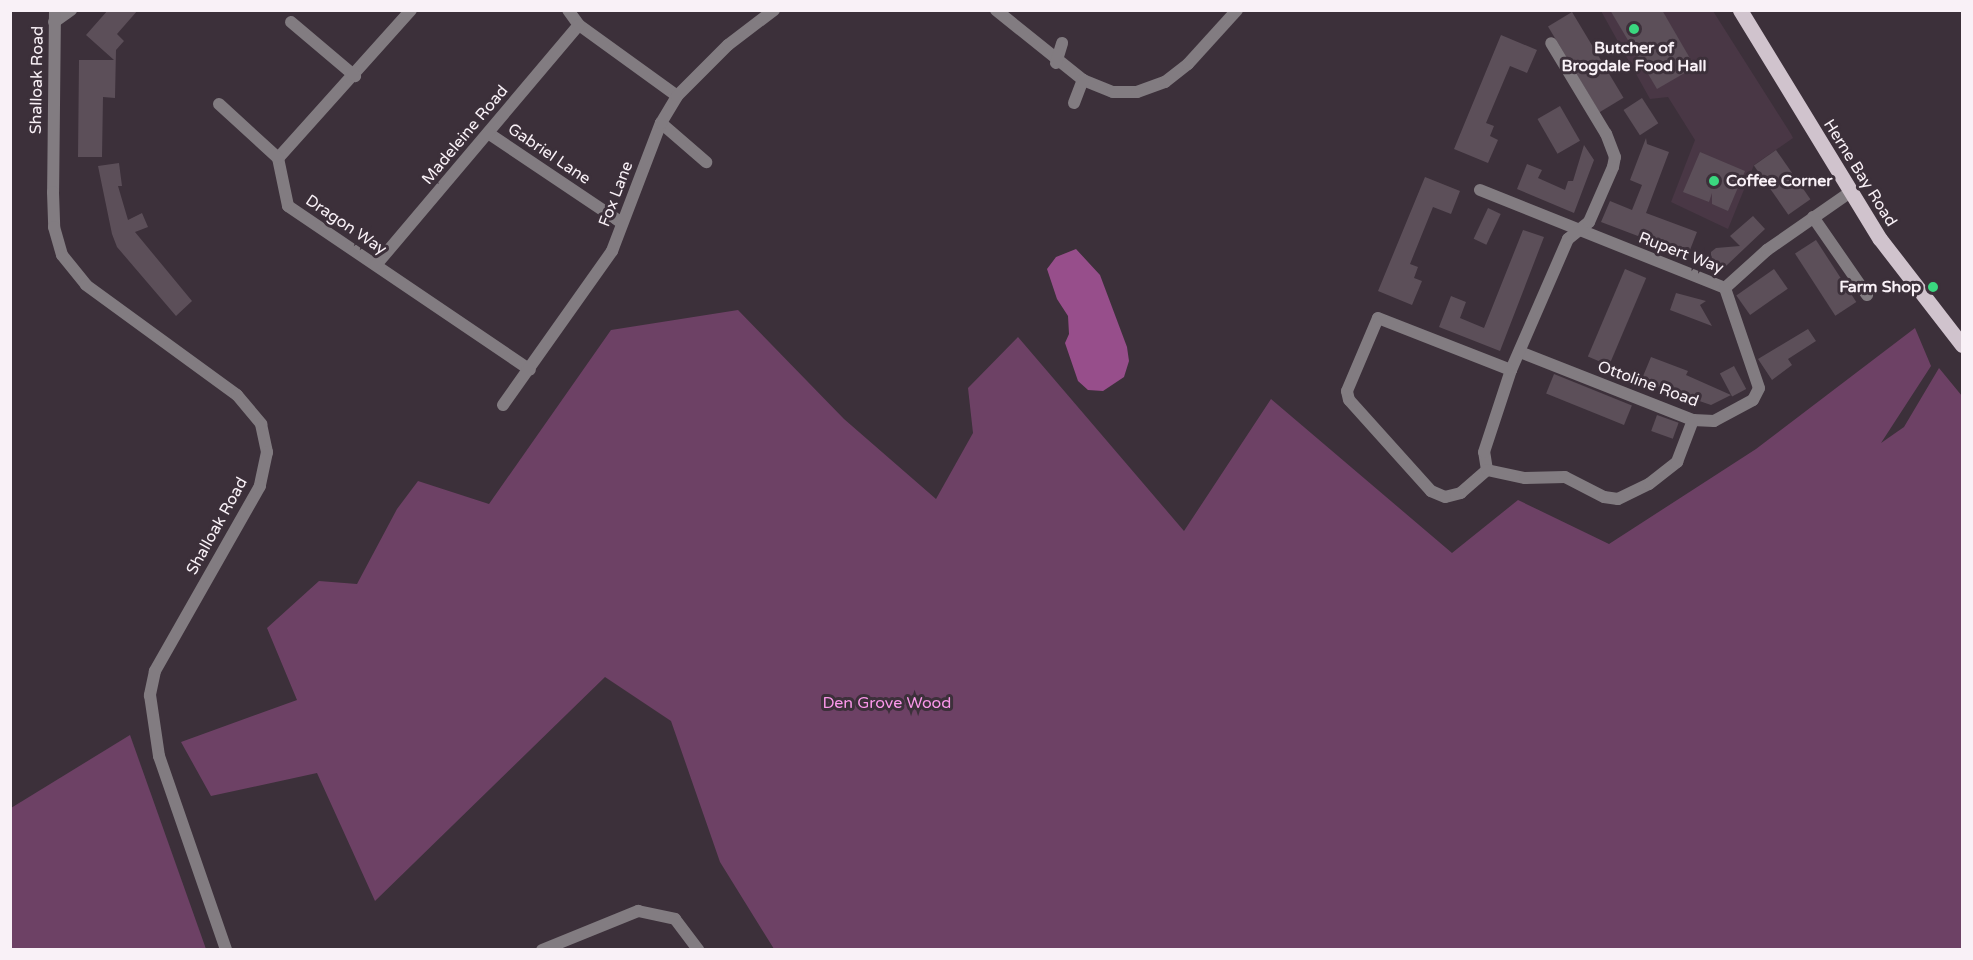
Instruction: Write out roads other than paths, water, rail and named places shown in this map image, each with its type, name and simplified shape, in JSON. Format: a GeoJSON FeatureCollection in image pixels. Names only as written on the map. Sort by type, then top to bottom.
{"type":"FeatureCollection","features":[{"type":"Feature","properties":{"kind":"main road","name":"Herne Bay Road"},"geometry":{"type":"LineString","coordinates":[[1740,10],[1849,193],[1880,239],[1962,345]]}},
{"type":"Feature","properties":{"kind":"street"},"geometry":{"type":"LineString","coordinates":[[55,16],[71,10]]}},
{"type":"Feature","properties":{"kind":"street"},"geometry":{"type":"LineString","coordinates":[[219,104],[278,158],[355,76],[411,10]]}},
{"type":"Feature","properties":{"kind":"street"},"geometry":{"type":"LineString","coordinates":[[568,10],[579,25],[677,96]]}},
{"type":"Feature","properties":{"kind":"street","name":"Fox Lane"},"geometry":{"type":"LineString","coordinates":[[503,405],[530,370],[612,251],[661,123],[677,96],[728,45],[774,10]]}},
{"type":"Feature","properties":{"kind":"street"},"geometry":{"type":"LineString","coordinates":[[996,10],[1056,63],[1083,80],[1113,92],[1137,92],[1165,82],[1188,64],[1237,10]]}},
{"type":"Feature","properties":{"kind":"street","name":"Shalloak Road"},"geometry":{"type":"LineString","coordinates":[[55,16],[54,227],[62,255],[86,285],[237,395],[261,424],[267,452],[260,486],[155,671],[150,695],[159,756],[226,950]]}},
{"type":"Feature","properties":{"kind":"street"},"geometry":{"type":"LineString","coordinates":[[291,22],[355,76]]}},
{"type":"Feature","properties":{"kind":"street","name":"Madeleine Road"},"geometry":{"type":"LineString","coordinates":[[376,265],[579,25]]}},
{"type":"Feature","properties":{"kind":"street"},"geometry":{"type":"LineString","coordinates":[[1056,63],[1062,43]]}},
{"type":"Feature","properties":{"kind":"street"},"geometry":{"type":"LineString","coordinates":[[1486,470],[1484,452],[1511,370],[1568,239],[1589,222],[1615,157],[1606,134],[1551,43]]}},
{"type":"Feature","properties":{"kind":"street"},"geometry":{"type":"LineString","coordinates":[[1074,103],[1083,80]]}},
{"type":"Feature","properties":{"kind":"street"},"geometry":{"type":"LineString","coordinates":[[661,123],[706,162]]}},
{"type":"Feature","properties":{"kind":"street","name":"Gabriel Lane"},"geometry":{"type":"LineString","coordinates":[[488,133],[622,223]]}},
{"type":"Feature","properties":{"kind":"street","name":"Dragon Way"},"geometry":{"type":"LineString","coordinates":[[278,158],[288,206],[530,370]]}},
{"type":"Feature","properties":{"kind":"street","name":"Rupert Way"},"geometry":{"type":"LineString","coordinates":[[1480,190],[1725,288],[1767,250],[1849,193]]}},
{"type":"Feature","properties":{"kind":"street"},"geometry":{"type":"LineString","coordinates":[[1813,217],[1867,295]]}},
{"type":"Feature","properties":{"kind":"street","name":"Ottoline Road"},"geometry":{"type":"LineString","coordinates":[[1520,352],[1693,420],[1714,421],[1735,412],[1753,400],[1759,388],[1725,288]]}},
{"type":"Feature","properties":{"kind":"street"},"geometry":{"type":"LineString","coordinates":[[1486,470],[1461,493],[1445,497],[1431,491],[1348,400],[1347,391],[1378,318],[1511,370]]}},
{"type":"Feature","properties":{"kind":"street"},"geometry":{"type":"LineString","coordinates":[[1486,470],[1525,478],[1565,477],[1604,497],[1618,499],[1649,484],[1677,462],[1693,420]]}},
{"type":"Feature","properties":{"kind":"street"},"geometry":{"type":"LineString","coordinates":[[542,950],[638,911],[675,919],[698,950]]}},
{"type":"Feature","properties":{"kind":"place","name":"Butcher of Brogdale Food Hall"},"geometry":{"type":"Point","coordinates":[1634,29]}},
{"type":"Feature","properties":{"kind":"place","name":"Coffee Corner"},"geometry":{"type":"Point","coordinates":[1714,181]}},
{"type":"Feature","properties":{"kind":"place","name":"Farm Shop"},"geometry":{"type":"Point","coordinates":[1933,287]}},
{"type":"Feature","properties":{"kind":"park label","name":"Den Grove Wood"},"geometry":{"type":"Point","coordinates":[887,703]}}]}
